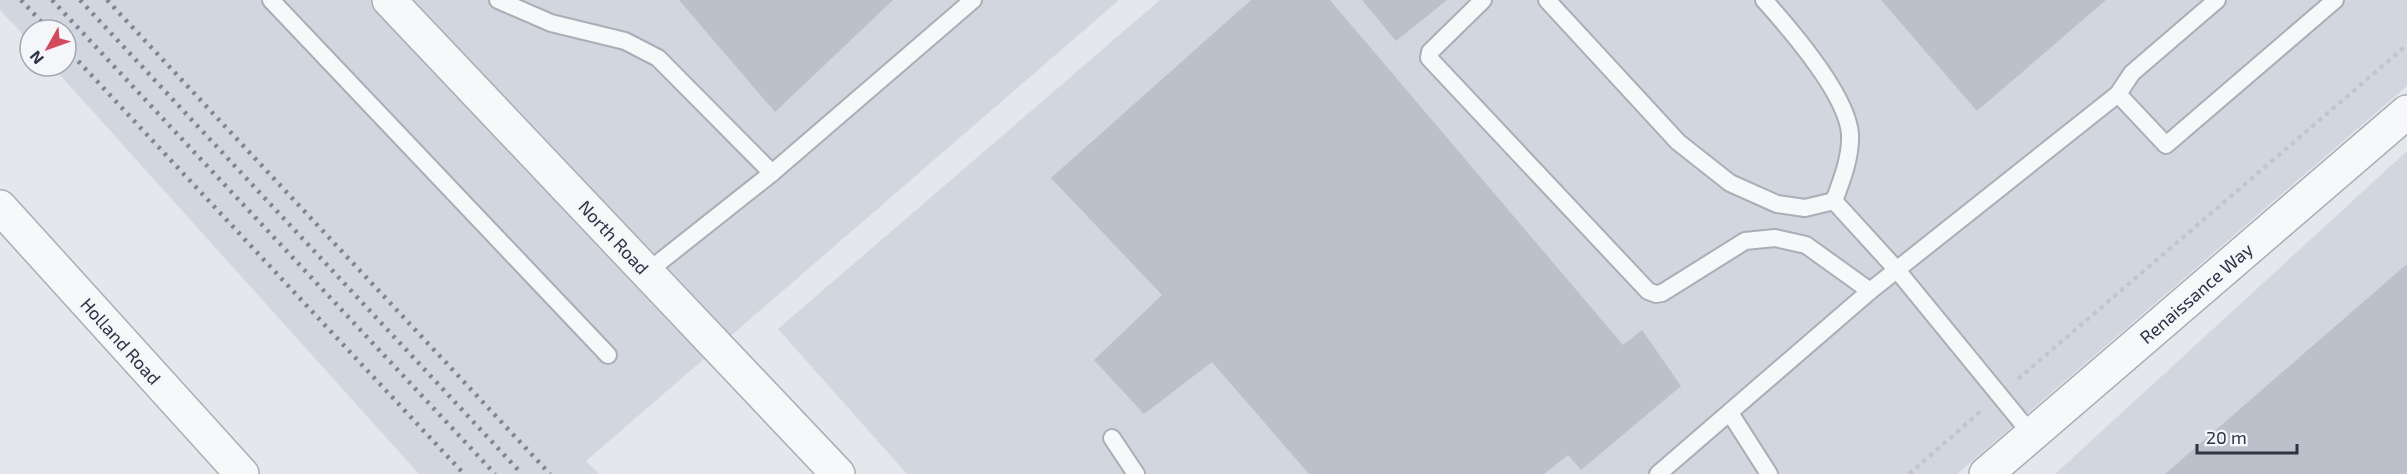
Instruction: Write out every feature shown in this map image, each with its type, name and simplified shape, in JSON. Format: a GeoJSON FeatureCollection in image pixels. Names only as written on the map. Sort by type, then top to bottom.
{"type":"FeatureCollection","features":[{"type":"Feature","properties":{"kind":"street","name":"North Road"},"geometry":{"type":"LineString","coordinates":[[389,0],[838,474]]}},
{"type":"Feature","properties":{"kind":"street","name":"Renaissance Way"},"geometry":{"type":"LineString","coordinates":[[1986,474],[2407,112]]}},
{"type":"Feature","properties":{"kind":"street","name":"Holland Road"},"geometry":{"type":"LineString","coordinates":[[0,207],[242,474]]}},
{"type":"Feature","properties":{"kind":"lane"},"geometry":{"type":"LineString","coordinates":[[498,0],[551,23],[626,41],[658,58],[772,173]]}},
{"type":"Feature","properties":{"kind":"lane"},"geometry":{"type":"LineString","coordinates":[[647,272],[772,173],[973,0]]}},
{"type":"Feature","properties":{"kind":"lane"},"geometry":{"type":"LineString","coordinates":[[1483,0],[1430,52],[1429,58],[1648,291],[1656,294],[1662,292],[1745,241],[1775,238],[1806,245],[1870,291]]}},
{"type":"Feature","properties":{"kind":"lane"},"geometry":{"type":"LineString","coordinates":[[1547,0],[1678,142],[1730,183],[1777,204],[1805,208],[1834,201]]}},
{"type":"Feature","properties":{"kind":"lane"},"geometry":{"type":"LineString","coordinates":[[1764,0],[1783,21],[1839,97],[1850,133],[1846,171],[1834,201]]}},
{"type":"Feature","properties":{"kind":"lane"},"geometry":{"type":"LineString","coordinates":[[1658,474],[1870,291],[2118,94],[2132,73],[2217,0]]}},
{"type":"Feature","properties":{"kind":"lane"},"geometry":{"type":"LineString","coordinates":[[2118,94],[2166,145],[2335,0]]}},
{"type":"Feature","properties":{"kind":"lane"},"geometry":{"type":"LineString","coordinates":[[279,3],[608,355]]}},
{"type":"Feature","properties":{"kind":"lane"},"geometry":{"type":"LineString","coordinates":[[1834,201],[1897,270],[2032,435]]}},
{"type":"Feature","properties":{"kind":"lane"},"geometry":{"type":"LineString","coordinates":[[1730,413],[1769,474]]}},
{"type":"Feature","properties":{"kind":"lane"},"geometry":{"type":"LineString","coordinates":[[1112,438],[1136,474]]}},
{"type":"Feature","properties":{"kind":"path"},"geometry":{"type":"LineString","coordinates":[[1909,474],[2407,45]]}},
{"type":"Feature","properties":{"kind":"shaded area"},"geometry":{"type":"Polygon","coordinates":[[[0,0],[1119,0],[586,461],[599,474],[419,474],[63,78],[78,78],[78,18],[18,18],[18,29],[0,10],[0,0]]]}},
{"type":"Feature","properties":{"kind":"shaded area"},"geometry":{"type":"Polygon","coordinates":[[[1160,0],[2407,0],[2407,86],[1957,474],[907,474],[778,329],[1160,0]]]}},
{"type":"Feature","properties":{"kind":"shaded area"},"geometry":{"type":"Polygon","coordinates":[[[2407,151],[2407,474],[2055,474],[2407,151]]]}},
{"type":"Feature","properties":{"kind":"building"},"geometry":{"type":"Polygon","coordinates":[[[679,0],[893,0],[775,112],[679,0]]]}},
{"type":"Feature","properties":{"kind":"building"},"geometry":{"type":"Polygon","coordinates":[[[1251,0],[1330,0],[1623,345],[1642,330],[1681,386],[1581,470],[1568,455],[1544,474],[1309,474],[1212,362],[1144,414],[1094,360],[1162,295],[1051,178],[1251,0]]]}},
{"type":"Feature","properties":{"kind":"building"},"geometry":{"type":"Polygon","coordinates":[[[1362,0],[1447,0],[1396,41],[1362,0]]]}},
{"type":"Feature","properties":{"kind":"building"},"geometry":{"type":"Polygon","coordinates":[[[1881,0],[2106,0],[1977,111],[1881,0]]]}},
{"type":"Feature","properties":{"kind":"building"},"geometry":{"type":"Polygon","coordinates":[[[2407,264],[2407,474],[2165,474],[2407,264]]]}},
{"type":"Feature","properties":{"kind":"railway"},"geometry":{"type":"LineString","coordinates":[[21,0],[38,18]]}},
{"type":"Feature","properties":{"kind":"railway"},"geometry":{"type":"LineString","coordinates":[[52,0],[495,474]]}},
{"type":"Feature","properties":{"kind":"railway"},"geometry":{"type":"LineString","coordinates":[[80,0],[522,474]]}},
{"type":"Feature","properties":{"kind":"railway"},"geometry":{"type":"LineString","coordinates":[[107,0],[550,474]]}},
{"type":"Feature","properties":{"kind":"railway"},"geometry":{"type":"LineString","coordinates":[[78,61],[464,474]]}}]}
